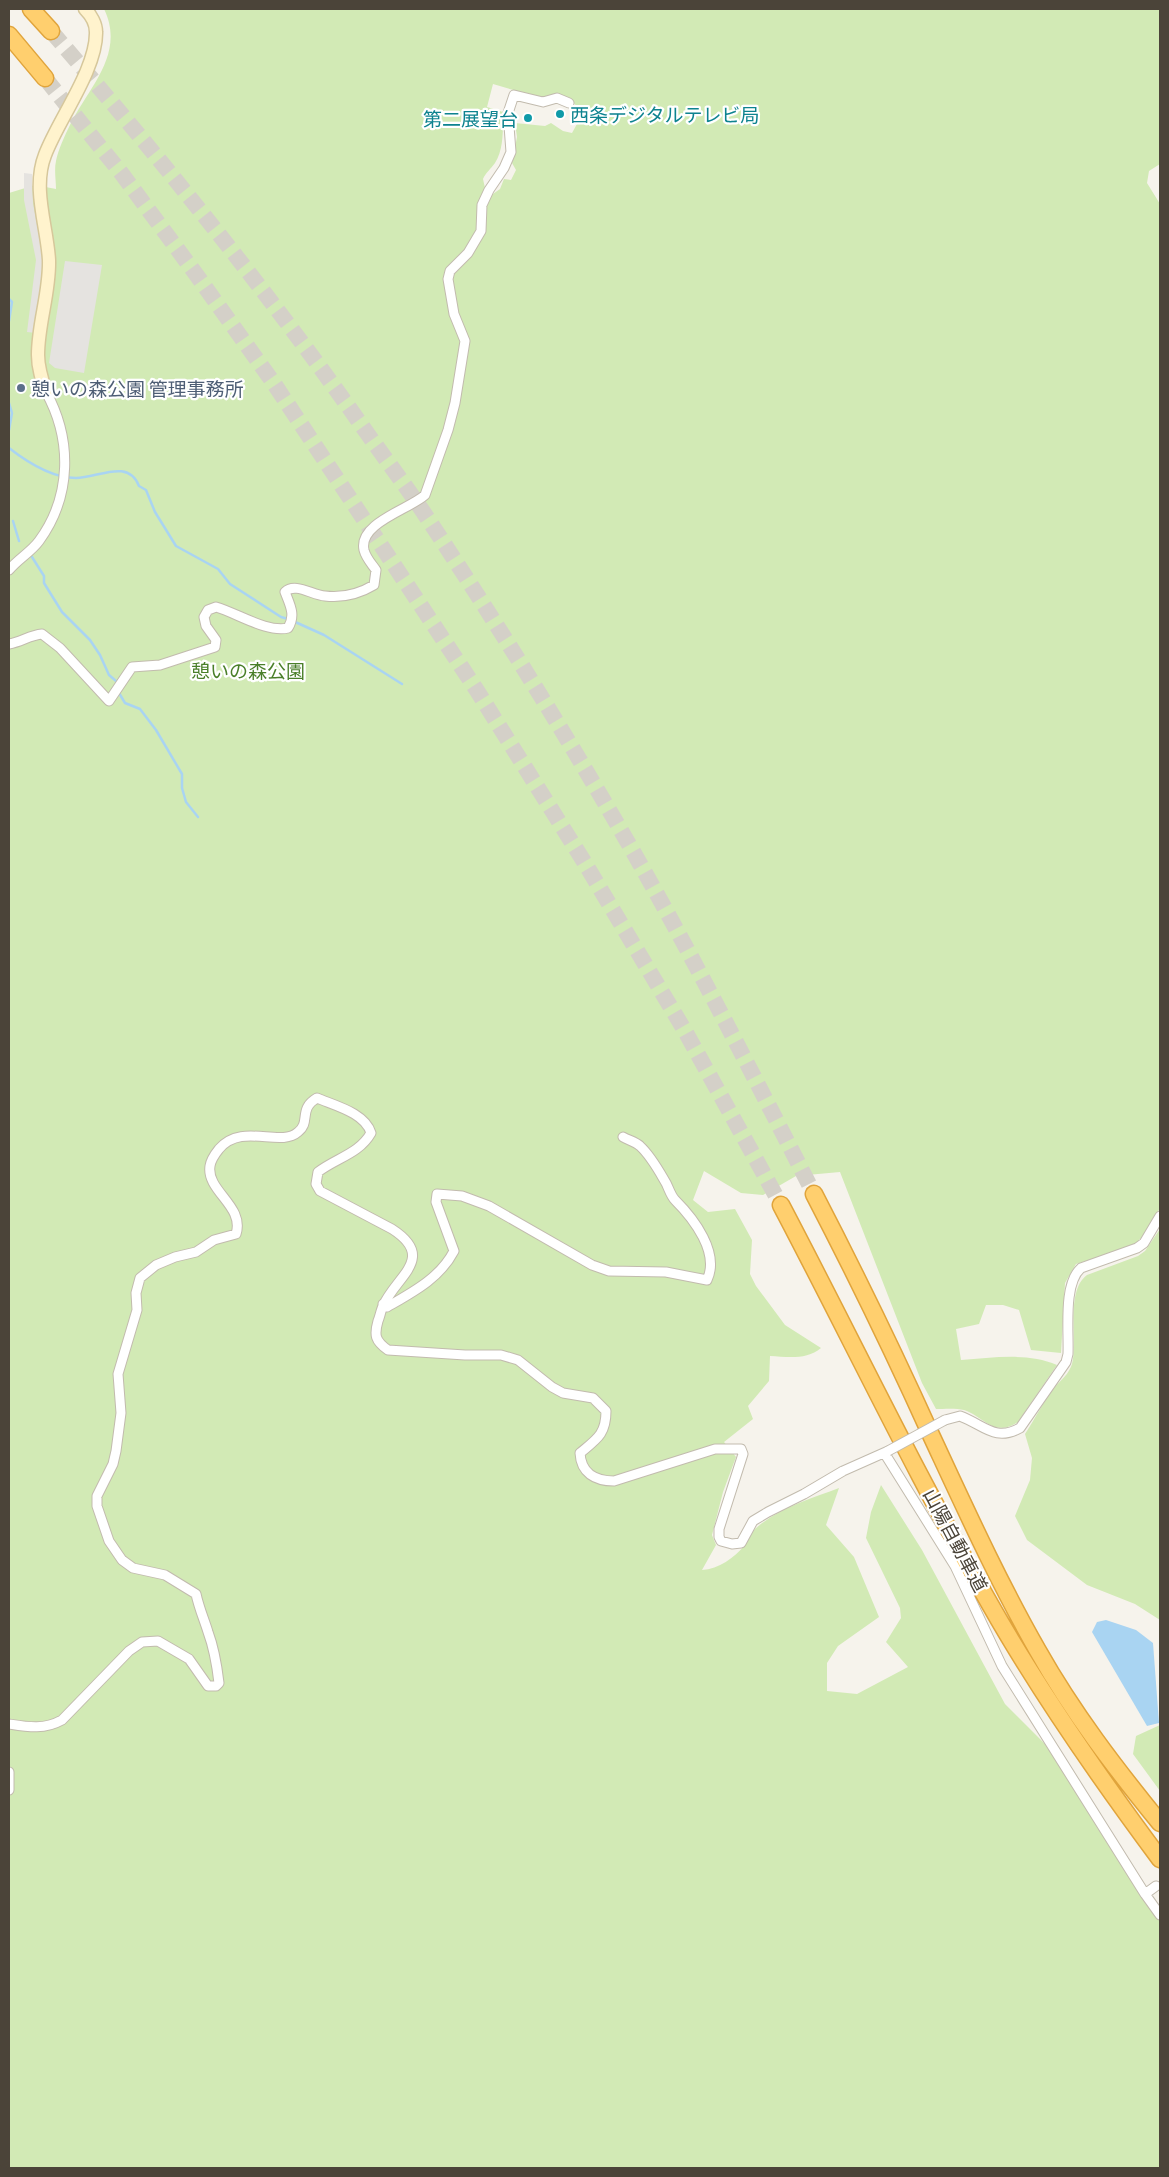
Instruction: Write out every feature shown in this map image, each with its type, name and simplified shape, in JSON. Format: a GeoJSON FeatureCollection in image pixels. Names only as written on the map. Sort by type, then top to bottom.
{"type":"FeatureCollection","features":[{"type":"Feature","properties":{"kind":"highway"},"geometry":{"type":"LineString","coordinates":[[31,9],[51,31]]}},
{"type":"Feature","properties":{"kind":"highway"},"geometry":{"type":"LineString","coordinates":[[9,35],[45,78]]}},
{"type":"Feature","properties":{"kind":"highway","name":"山陽自動車道"},"geometry":{"type":"LineString","coordinates":[[814,1194],[877,1318],[977,1534],[1016,1612],[1038,1652],[1089,1730],[1160,1824]]}},
{"type":"Feature","properties":{"kind":"highway","name":"山陽自動車道"},"geometry":{"type":"LineString","coordinates":[[780,1205],[991,1606],[1060,1720],[1160,1859]]}},
{"type":"Feature","properties":{"kind":"street"},"geometry":{"type":"LineString","coordinates":[[9,570],[39,541],[52,518],[64,482],[64,440],[55,409],[40,376],[38,354],[48,285],[49,261],[39,186],[42,162],[50,142],[82,80],[93,53],[96,32],[91,16],[85,9]]}},
{"type":"Feature","properties":{"kind":"street"},"geometry":{"type":"LineString","coordinates":[[9,644],[21,641],[32,635],[42,634],[60,648],[109,701],[132,667],[160,665],[215,647],[216,640],[206,626],[204,617],[208,610],[216,607],[234,612],[266,627],[279,630],[288,628],[292,621],[293,613],[285,592],[289,588],[296,587],[326,596],[347,596],[364,591],[374,585],[376,570],[367,558],[364,547],[366,539],[374,526],[387,516],[417,502],[424,495],[448,430],[455,403],[465,341],[454,314],[448,279],[456,264],[474,244],[481,231],[482,204],[504,168],[510,152],[508,113],[514,95],[543,102],[557,98],[569,103]]}},
{"type":"Feature","properties":{"kind":"street"},"geometry":{"type":"LineString","coordinates":[[9,1724],[40,1728],[51,1726],[62,1720],[130,1651],[142,1642],[158,1642],[174,1649],[189,1659],[208,1686],[216,1686],[219,1683],[218,1668],[208,1632],[199,1610],[196,1594],[165,1575],[133,1568],[122,1560],[110,1541],[97,1506],[99,1490],[113,1464],[116,1451],[121,1413],[118,1374],[137,1310],[136,1293],[140,1278],[156,1265],[175,1257],[196,1252],[214,1240],[236,1234],[238,1227],[237,1217],[215,1184],[209,1171],[211,1161],[224,1144],[234,1138],[246,1135],[290,1136],[298,1132],[304,1125],[305,1111],[310,1102],[318,1098],[358,1116],[368,1123],[371,1133],[366,1141],[352,1153],[328,1164],[318,1172],[316,1184],[320,1191],[403,1236],[412,1248],[412,1263],[383,1304],[375,1336],[378,1343],[388,1350],[501,1355],[518,1360],[552,1387],[563,1393],[593,1398],[606,1411],[606,1426],[597,1439],[580,1453],[581,1462],[588,1474],[600,1481],[614,1481],[715,1449],[740,1448],[743,1454],[720,1523],[719,1537],[721,1541],[732,1544],[741,1543],[753,1521],[768,1512],[843,1471],[886,1452],[945,1420],[960,1416],[998,1434],[1009,1434],[1020,1428],[1066,1362],[1068,1354],[1070,1287],[1076,1273],[1081,1268],[1137,1248],[1144,1243],[1160,1216]]}},
{"type":"Feature","properties":{"kind":"street"},"geometry":{"type":"LineString","coordinates":[[383,1304],[387,1307],[434,1277],[449,1260],[454,1251],[436,1202],[437,1194],[462,1196],[489,1206],[592,1265],[609,1271],[666,1272],[707,1280],[711,1271],[711,1257],[695,1224],[680,1203],[675,1200],[658,1169],[639,1145],[623,1137]]}},
{"type":"Feature","properties":{"kind":"street"},"geometry":{"type":"LineString","coordinates":[[886,1452],[955,1566],[1002,1666],[1160,1915]]}},
{"type":"Feature","properties":{"kind":"street"},"geometry":{"type":"LineString","coordinates":[[9,1772],[9,1790]]}},
{"type":"Feature","properties":{"kind":"street"},"geometry":{"type":"LineString","coordinates":[[1145,1894],[1156,1886]]}},
{"type":"Feature","properties":{"kind":"green space","name":"憩いの森公園"},"geometry":{"type":"Polygon","coordinates":[[[104,9],[1160,9],[1160,164],[1149,171],[1147,183],[1160,204],[1160,1208],[1143,1236],[1133,1246],[1076,1264],[1065,1283],[1061,1353],[1031,1350],[1019,1310],[1003,1305],[986,1305],[979,1324],[956,1329],[961,1360],[1022,1357],[1034,1358],[1057,1365],[1018,1422],[1002,1428],[990,1425],[964,1410],[936,1409],[922,1383],[840,1172],[796,1176],[763,1195],[741,1193],[704,1171],[693,1200],[708,1212],[735,1209],[752,1240],[750,1274],[756,1286],[785,1325],[821,1348],[816,1352],[803,1356],[770,1356],[769,1381],[748,1406],[753,1419],[724,1442],[736,1457],[723,1492],[712,1535],[716,1545],[702,1570],[714,1568],[731,1558],[745,1545],[753,1531],[774,1515],[839,1488],[826,1525],[854,1557],[879,1617],[838,1646],[827,1663],[827,1691],[857,1694],[908,1667],[886,1642],[901,1618],[900,1608],[866,1538],[871,1512],[881,1485],[922,1550],[1005,1704],[1053,1752],[1160,1920],[1160,2168],[9,2168],[9,193],[35,185],[56,189],[55,168],[58,152],[70,125],[108,56],[110,25],[104,9]],[[493,84],[487,107],[503,112],[503,131],[498,158],[483,179],[485,188],[490,196],[500,189],[504,179],[511,180],[516,170],[512,163],[517,137],[515,123],[545,126],[551,123],[563,131],[572,133],[583,113],[571,100],[544,99],[493,84]]]}},
{"type":"Feature","properties":{"kind":"green space"},"geometry":{"type":"Polygon","coordinates":[[[1160,1229],[1160,1620],[1135,1604],[1087,1585],[1027,1540],[1015,1516],[1030,1480],[1032,1458],[1025,1434],[1046,1399],[1071,1368],[1074,1304],[1080,1282],[1087,1275],[1138,1256],[1145,1251],[1160,1229]]]}},
{"type":"Feature","properties":{"kind":"green space"},"geometry":{"type":"Polygon","coordinates":[[[1160,1725],[1160,1791],[1133,1754],[1136,1736],[1160,1725]]]}},
{"type":"Feature","properties":{"kind":"shaded area"},"geometry":{"type":"Polygon","coordinates":[[[24,173],[32,174],[33,203],[43,257],[36,333],[27,332],[36,260],[24,200],[24,173]]]}},
{"type":"Feature","properties":{"kind":"shaded area"},"geometry":{"type":"Polygon","coordinates":[[[65,261],[102,265],[84,373],[55,368],[49,363],[65,261]]]}},
{"type":"Feature","properties":{"kind":"water"},"geometry":{"type":"Polygon","coordinates":[[[1106,1620],[1136,1630],[1153,1643],[1159,1723],[1147,1726],[1092,1632],[1097,1622],[1106,1620]]]}},
{"type":"Feature","properties":{"kind":"waterway"},"geometry":{"type":"LineString","coordinates":[[9,299],[12,302],[9,321]]}},
{"type":"Feature","properties":{"kind":"waterway"},"geometry":{"type":"LineString","coordinates":[[9,403],[12,413],[9,430]]}},
{"type":"Feature","properties":{"kind":"waterway"},"geometry":{"type":"LineString","coordinates":[[9,448],[41,468],[67,477],[85,477],[120,471],[128,473],[139,486],[146,490],[155,512],[176,546],[218,569],[230,584],[281,617],[288,619]]}},
{"type":"Feature","properties":{"kind":"waterway"},"geometry":{"type":"LineString","coordinates":[[13,521],[19,541]]}},
{"type":"Feature","properties":{"kind":"waterway"},"geometry":{"type":"LineString","coordinates":[[32,557],[44,576],[44,583],[62,612],[90,640],[100,655],[109,675],[116,681],[117,685]]}},
{"type":"Feature","properties":{"kind":"waterway"},"geometry":{"type":"LineString","coordinates":[[293,621],[324,635],[402,684]]}},
{"type":"Feature","properties":{"kind":"waterway"},"geometry":{"type":"LineString","coordinates":[[119,693],[125,703],[140,709],[156,730],[182,774],[182,788],[186,802],[198,817]]}},
{"type":"Feature","properties":{"kind":"tunnel"},"geometry":{"type":"LineString","coordinates":[[51,31],[174,178],[253,278],[330,381],[428,519],[530,678],[627,841],[699,972],[814,1194]]}},
{"type":"Feature","properties":{"kind":"tunnel"},"geometry":{"type":"LineString","coordinates":[[45,78],[122,174],[275,385],[476,689],[583,860],[685,1031],[781,1205]]}},
{"type":"Feature","properties":{"kind":"place","name":"西条デジタルテレビ局"},"geometry":{"type":"Point","coordinates":[560,114]}},
{"type":"Feature","properties":{"kind":"place","name":"第二展望台"},"geometry":{"type":"Point","coordinates":[528,118]}},
{"type":"Feature","properties":{"kind":"place","name":"憩いの森公園 管理事務所"},"geometry":{"type":"Point","coordinates":[21,388]}}]}
